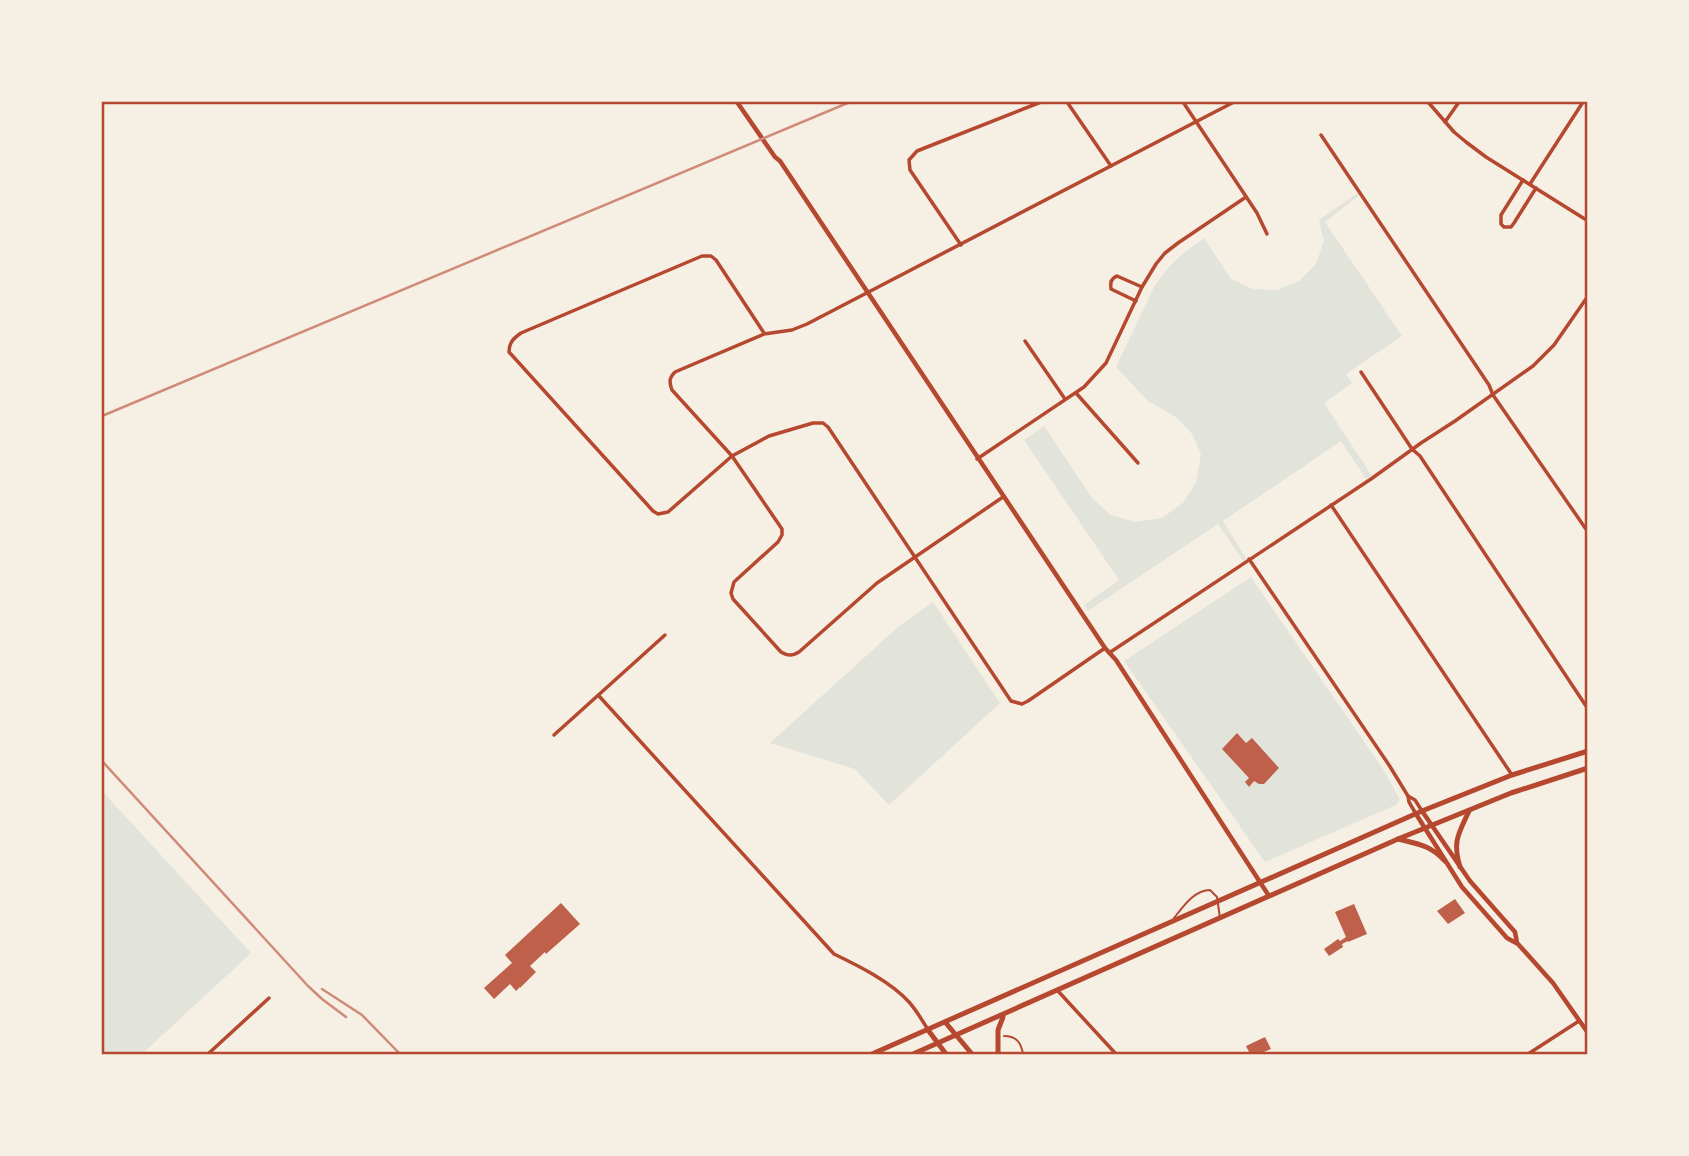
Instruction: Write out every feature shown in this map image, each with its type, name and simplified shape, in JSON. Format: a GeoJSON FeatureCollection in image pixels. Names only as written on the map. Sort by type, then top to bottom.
{"type":"FeatureCollection","features":[{"type":"Feature","properties":{"kind":"main road"},"geometry":{"type":"LineString","coordinates":[[872,1055],[1422,811],[1512,775],[1587,751]]}},
{"type":"Feature","properties":{"kind":"main road"},"geometry":{"type":"LineString","coordinates":[[913,1055],[1398,839],[1541,782],[1587,768]]}},
{"type":"Feature","properties":{"kind":"main road"},"geometry":{"type":"LineString","coordinates":[[1460,867],[1455,853],[1456,841],[1470,810]]}},
{"type":"Feature","properties":{"kind":"main road"},"geometry":{"type":"LineString","coordinates":[[1398,839],[1430,848],[1445,861]]}},
{"type":"Feature","properties":{"kind":"main road"},"geometry":{"type":"LineString","coordinates":[[998,1055],[998,1030],[1003,1015]]}},
{"type":"Feature","properties":{"kind":"main road"},"geometry":{"type":"LineString","coordinates":[[945,1022],[972,1055]]}},
{"type":"Feature","properties":{"kind":"main road"},"geometry":{"type":"LineString","coordinates":[[928,1030],[946,1055]]}},
{"type":"Feature","properties":{"kind":"street"},"geometry":{"type":"LineString","coordinates":[[737,102],[780,161],[977,459],[1116,660],[1269,896]]}},
{"type":"Feature","properties":{"kind":"street"},"geometry":{"type":"LineString","coordinates":[[961,245],[910,170],[909,160],[917,151],[1041,102]]}},
{"type":"Feature","properties":{"kind":"street"},"geometry":{"type":"LineString","coordinates":[[1067,102],[1111,166]]}},
{"type":"Feature","properties":{"kind":"street"},"geometry":{"type":"LineString","coordinates":[[1183,102],[1246,197],[1267,234]]}},
{"type":"Feature","properties":{"kind":"street"},"geometry":{"type":"LineString","coordinates":[[1003,497],[877,583],[799,652],[792,656],[785,655],[733,599],[731,593],[734,582],[778,542],[782,528],[732,456],[672,390],[669,382],[671,376],[764,334],[792,330],[807,324],[1234,102]]}},
{"type":"Feature","properties":{"kind":"street"},"geometry":{"type":"LineString","coordinates":[[1428,102],[1466,142],[1486,157],[1587,221]]}},
{"type":"Feature","properties":{"kind":"street"},"geometry":{"type":"LineString","coordinates":[[1445,122],[1459,102]]}},
{"type":"Feature","properties":{"kind":"street"},"geometry":{"type":"LineString","coordinates":[[1530,184],[1583,102]]}},
{"type":"Feature","properties":{"kind":"street"},"geometry":{"type":"LineString","coordinates":[[1321,135],[1587,532]]}},
{"type":"Feature","properties":{"kind":"street"},"geometry":{"type":"LineString","coordinates":[[1522,180],[1501,215],[1501,224],[1504,227],[1514,223],[1536,188]]}},
{"type":"Feature","properties":{"kind":"street"},"geometry":{"type":"LineString","coordinates":[[977,459],[1084,387],[1106,363],[1142,287],[1165,253],[1246,197]]}},
{"type":"Feature","properties":{"kind":"street"},"geometry":{"type":"LineString","coordinates":[[764,334],[716,260],[702,256],[521,333],[509,345],[509,352],[658,514],[668,512],[732,456],[769,436],[813,423],[828,427],[1011,701],[1022,704],[1371,480],[1533,366],[1554,345],[1587,296]]}},
{"type":"Feature","properties":{"kind":"street"},"geometry":{"type":"LineString","coordinates":[[1136,301],[1111,289],[1111,281],[1117,276],[1142,287]]}},
{"type":"Feature","properties":{"kind":"street"},"geometry":{"type":"LineString","coordinates":[[1025,341],[1065,399]]}},
{"type":"Feature","properties":{"kind":"street"},"geometry":{"type":"LineString","coordinates":[[1362,372],[1587,709]]}},
{"type":"Feature","properties":{"kind":"street"},"geometry":{"type":"LineString","coordinates":[[1076,393],[1138,463]]}},
{"type":"Feature","properties":{"kind":"street"},"geometry":{"type":"LineString","coordinates":[[1331,505],[1512,775]]}},
{"type":"Feature","properties":{"kind":"street"},"geometry":{"type":"LineString","coordinates":[[1249,559],[1409,796],[1433,825],[1469,881],[1515,933],[1518,944]]}},
{"type":"Feature","properties":{"kind":"street"},"geometry":{"type":"LineString","coordinates":[[554,735],[665,635]]}},
{"type":"Feature","properties":{"kind":"street"},"geometry":{"type":"LineString","coordinates":[[599,696],[834,954],[901,994],[928,1030]]}},
{"type":"Feature","properties":{"kind":"street"},"geometry":{"type":"LineString","coordinates":[[1409,796],[1409,802],[1424,828],[1480,909],[1507,938],[1518,944],[1553,983],[1587,1033]]}},
{"type":"Feature","properties":{"kind":"street"},"geometry":{"type":"LineString","coordinates":[[1058,991],[1116,1055]]}},
{"type":"Feature","properties":{"kind":"street"},"geometry":{"type":"LineString","coordinates":[[208,1055],[269,998]]}},
{"type":"Feature","properties":{"kind":"street"},"geometry":{"type":"LineString","coordinates":[[1528,1055],[1579,1021]]}},
{"type":"Feature","properties":{"kind":"lane"},"geometry":{"type":"LineString","coordinates":[[1170,922],[1200,892],[1210,890],[1217,897],[1220,919]]}},
{"type":"Feature","properties":{"kind":"path"},"geometry":{"type":"LineString","coordinates":[[1000,1036],[1013,1037],[1021,1046],[1023,1055]]}},
{"type":"Feature","properties":{"kind":"shaded area"},"geometry":{"type":"Polygon","coordinates":[[[1356,194],[1361,194],[1325,222],[1402,336],[1346,374],[1352,383],[1324,403],[1372,476],[1366,479],[1341,441],[1223,521],[1247,560],[1244,562],[1218,524],[1088,611],[1084,605],[1119,580],[1024,440],[1044,426],[1092,498],[1111,515],[1136,522],[1162,518],[1184,502],[1196,482],[1201,455],[1193,435],[1176,417],[1148,401],[1116,367],[1153,289],[1176,260],[1204,238],[1231,279],[1253,289],[1277,290],[1299,281],[1316,264],[1324,241],[1319,220],[1356,194]]]}},
{"type":"Feature","properties":{"kind":"shaded area"},"geometry":{"type":"Polygon","coordinates":[[[1251,577],[1383,769],[1400,800],[1396,805],[1265,862],[1124,661],[1251,577]]]}},
{"type":"Feature","properties":{"kind":"shaded area"},"geometry":{"type":"Polygon","coordinates":[[[933,602],[1000,703],[889,805],[855,769],[770,743],[898,627],[933,602]]]}},
{"type":"Feature","properties":{"kind":"shaded area"},"geometry":{"type":"Polygon","coordinates":[[[102,791],[251,953],[142,1054],[102,1054],[102,791]]]}},
{"type":"Feature","properties":{"kind":"building"},"geometry":{"type":"Polygon","coordinates":[[[1237,733],[1246,743],[1252,738],[1279,768],[1264,784],[1254,781],[1249,787],[1245,782],[1249,778],[1222,749],[1237,733]]]}},
{"type":"Feature","properties":{"kind":"building"},"geometry":{"type":"Polygon","coordinates":[[[1455,899],[1465,913],[1448,924],[1437,911],[1455,899]]]}},
{"type":"Feature","properties":{"kind":"building"},"geometry":{"type":"Polygon","coordinates":[[[561,903],[580,924],[530,966],[536,972],[520,988],[516,991],[510,984],[494,999],[484,988],[512,963],[505,955],[561,903]]]}},
{"type":"Feature","properties":{"kind":"building"},"geometry":{"type":"Polygon","coordinates":[[[1354,904],[1367,934],[1342,944],[1343,947],[1329,956],[1324,949],[1346,937],[1335,912],[1354,904]]]}},
{"type":"Feature","properties":{"kind":"building"},"geometry":{"type":"Polygon","coordinates":[[[1265,1037],[1271,1049],[1250,1054],[1246,1046],[1265,1037]]]}},
{"type":"Feature","properties":{"kind":"railway"},"geometry":{"type":"LineString","coordinates":[[102,416],[850,102]]}},
{"type":"Feature","properties":{"kind":"railway"},"geometry":{"type":"LineString","coordinates":[[102,761],[308,986],[346,1017]]}},
{"type":"Feature","properties":{"kind":"railway"},"geometry":{"type":"LineString","coordinates":[[322,989],[362,1015],[400,1054]]}}]}
